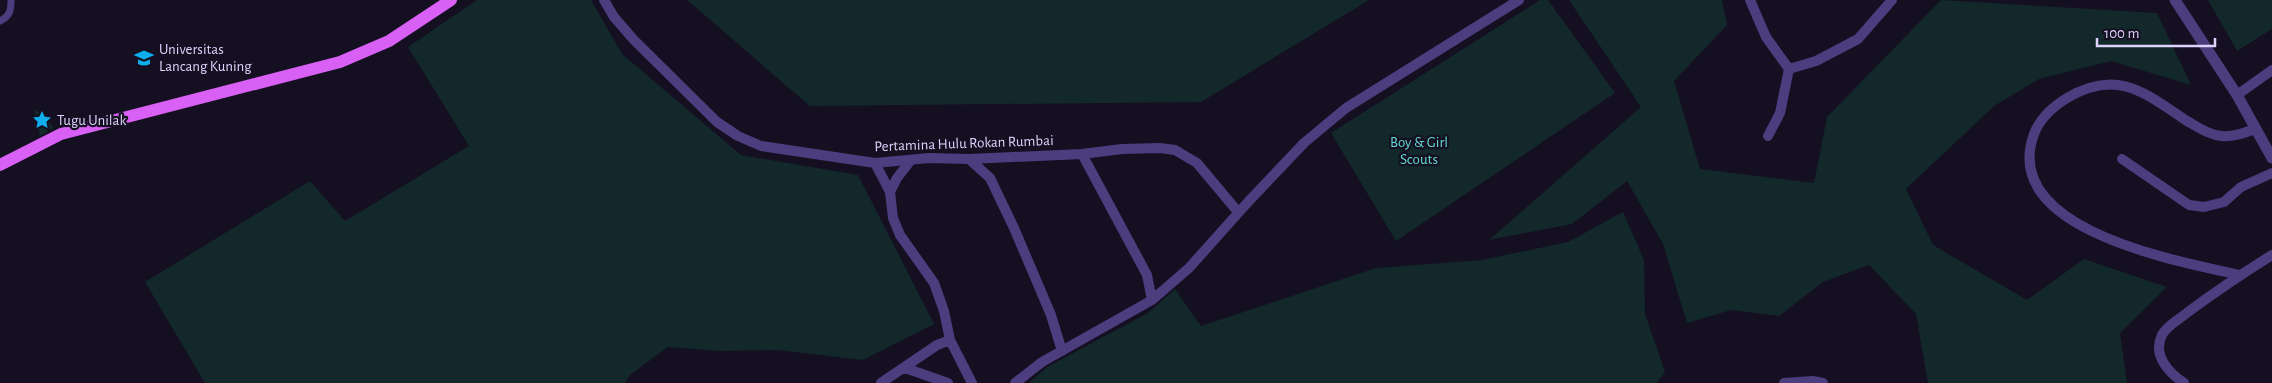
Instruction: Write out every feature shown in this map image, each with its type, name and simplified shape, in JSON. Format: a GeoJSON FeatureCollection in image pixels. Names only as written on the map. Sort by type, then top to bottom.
{"type":"FeatureCollection","features":[{"type":"Feature","properties":{"kind":"main road"},"geometry":{"type":"LineString","coordinates":[[0,165],[61,134],[340,62],[389,41],[451,0]]}},
{"type":"Feature","properties":{"kind":"street"},"geometry":{"type":"LineString","coordinates":[[0,20],[8,17],[11,12],[11,0]]}},
{"type":"Feature","properties":{"kind":"street","name":"Pertamina Hulu Rokan Rumbai"},"geometry":{"type":"LineString","coordinates":[[604,0],[614,18],[634,40],[717,122],[738,136],[761,146],[875,163],[944,157],[969,159],[998,156],[1082,154],[1147,148],[1175,150],[1197,163],[1238,212]]}},
{"type":"Feature","properties":{"kind":"street"},"geometry":{"type":"LineString","coordinates":[[1015,383],[1062,350],[1152,300],[1189,268],[1238,212],[1304,143],[1346,108],[1519,0]]}},
{"type":"Feature","properties":{"kind":"street"},"geometry":{"type":"LineString","coordinates":[[1750,0],[1766,37],[1789,70],[1780,113],[1768,136]]}},
{"type":"Feature","properties":{"kind":"street"},"geometry":{"type":"LineString","coordinates":[[1789,70],[1816,61],[1858,39],[1892,0]]}},
{"type":"Feature","properties":{"kind":"street"},"geometry":{"type":"LineString","coordinates":[[2175,0],[2237,95],[2272,158]]}},
{"type":"Feature","properties":{"kind":"street"},"geometry":{"type":"LineString","coordinates":[[2237,95],[2272,70]]}},
{"type":"Feature","properties":{"kind":"street"},"geometry":{"type":"LineString","coordinates":[[2240,275],[2149,252],[2081,227],[2054,206],[2036,185],[2031,171],[2031,147],[2040,122],[2052,109],[2068,98],[2096,85],[2124,85],[2144,92],[2196,126],[2214,135],[2239,135],[2255,129]]}},
{"type":"Feature","properties":{"kind":"street"},"geometry":{"type":"LineString","coordinates":[[1082,154],[1148,275],[1152,300]]}},
{"type":"Feature","properties":{"kind":"street"},"geometry":{"type":"LineString","coordinates":[[990,178],[993,164],[998,156]]}},
{"type":"Feature","properties":{"kind":"street"},"geometry":{"type":"LineString","coordinates":[[969,159],[990,178],[1029,262],[1051,315],[1062,350]]}},
{"type":"Feature","properties":{"kind":"street"},"geometry":{"type":"LineString","coordinates":[[2122,159],[2189,205],[2204,208],[2224,202],[2241,187],[2272,173]]}},
{"type":"Feature","properties":{"kind":"street"},"geometry":{"type":"LineString","coordinates":[[890,192],[897,178],[911,160]]}},
{"type":"Feature","properties":{"kind":"street"},"geometry":{"type":"LineString","coordinates":[[875,163],[890,192],[893,218],[900,236],[934,283],[944,311],[950,340],[972,383]]}},
{"type":"Feature","properties":{"kind":"street"},"geometry":{"type":"LineString","coordinates":[[2184,383],[2172,376],[2164,364],[2160,352],[2162,335],[2169,326],[2240,275],[2272,255]]}},
{"type":"Feature","properties":{"kind":"street"},"geometry":{"type":"LineString","coordinates":[[881,383],[937,345],[950,340]]}},
{"type":"Feature","properties":{"kind":"street"},"geometry":{"type":"LineString","coordinates":[[905,368],[948,383]]}},
{"type":"Feature","properties":{"kind":"street"},"geometry":{"type":"LineString","coordinates":[[1784,383],[1813,381],[1823,383]]}},
{"type":"Feature","properties":{"kind":"green space"},"geometry":{"type":"Polygon","coordinates":[[[477,0],[591,0],[622,54],[741,155],[858,175],[934,324],[863,360],[777,350],[719,351],[668,347],[630,375],[625,383],[205,383],[145,282],[310,181],[345,221],[469,146],[408,47],[477,0]]]}},
{"type":"Feature","properties":{"kind":"green space"},"geometry":{"type":"Polygon","coordinates":[[[687,0],[1369,0],[1201,102],[810,106],[687,0]]]}},
{"type":"Feature","properties":{"kind":"green space","name":"Boy & Girl Scouts"},"geometry":{"type":"Polygon","coordinates":[[[1540,0],[1548,0],[1615,93],[1396,241],[1331,133],[1540,0]]]}},
{"type":"Feature","properties":{"kind":"green space"},"geometry":{"type":"Polygon","coordinates":[[[1569,0],[1722,0],[1727,25],[1674,81],[1700,169],[1814,183],[1827,117],[1941,0],[2157,13],[2191,85],[2111,61],[2039,79],[1994,106],[1906,189],[1933,245],[2027,300],[2084,259],[2167,287],[2120,333],[2127,383],[1928,383],[1916,314],[1869,265],[1823,282],[1779,316],[1731,310],[1687,323],[1663,244],[1627,181],[1572,224],[1489,240],[1641,107],[1569,0]]]}},
{"type":"Feature","properties":{"kind":"green space"},"geometry":{"type":"Polygon","coordinates":[[[2208,0],[2272,0],[2272,29],[2237,51],[2208,0]]]}},
{"type":"Feature","properties":{"kind":"green space"},"geometry":{"type":"Polygon","coordinates":[[[36,109],[54,128],[40,136],[35,112],[36,109]]]}},
{"type":"Feature","properties":{"kind":"green space"},"geometry":{"type":"Polygon","coordinates":[[[1623,212],[1644,260],[1645,314],[1665,372],[1657,383],[1029,383],[1047,367],[1148,313],[1175,289],[1201,326],[1376,268],[1482,260],[1568,242],[1623,212]]]}},
{"type":"Feature","properties":{"kind":"place","name":"Universitas Lancang Kuning"},"geometry":{"type":"Point","coordinates":[144,58]}},
{"type":"Feature","properties":{"kind":"place","name":"Tugu Unilak"},"geometry":{"type":"Point","coordinates":[42,120]}}]}
